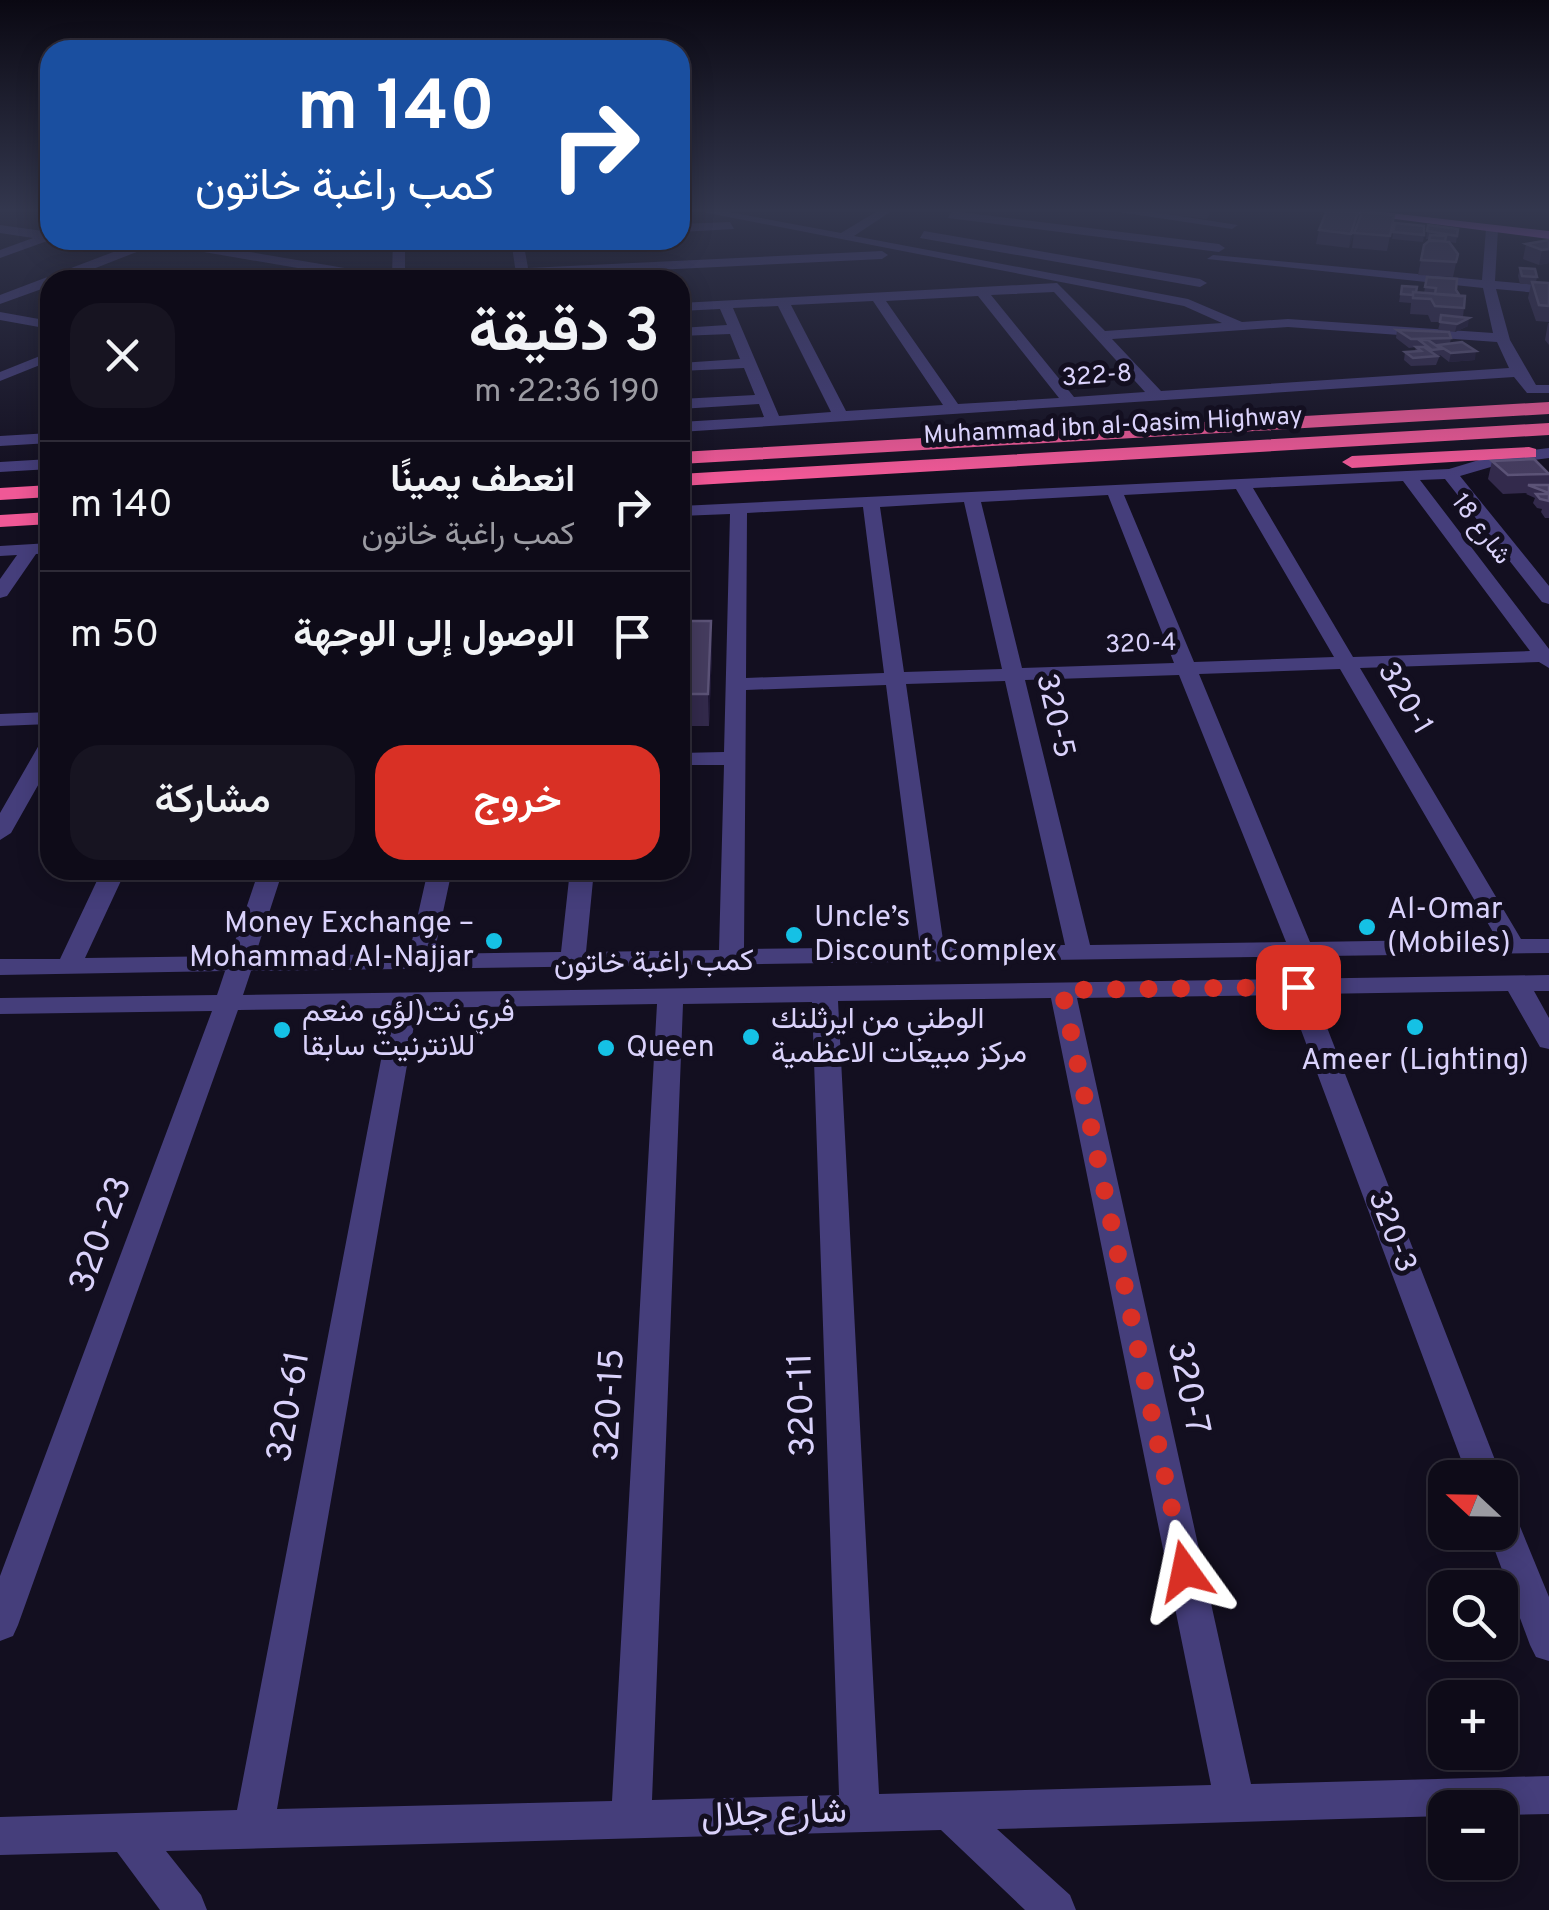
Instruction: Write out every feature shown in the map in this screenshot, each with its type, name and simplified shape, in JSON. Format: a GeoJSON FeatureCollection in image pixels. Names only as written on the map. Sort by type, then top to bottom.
{"type":"FeatureCollection","features":[{"type":"Feature","properties":{"kind":"highway"},"geometry":{"type":"LineString","coordinates":[[690,453],[964,423],[1540,389]]}},
{"type":"Feature","properties":{"kind":"highway","name":"Muhammad ibn al-Qasim Highway"},"geometry":{"type":"LineString","coordinates":[[690,454],[1549,408]]}},
{"type":"Feature","properties":{"kind":"highway","name":"Muhammad ibn al-Qasim Highway"},"geometry":{"type":"LineString","coordinates":[[690,484],[1549,430]]}},
{"type":"Feature","properties":{"kind":"highway"},"geometry":{"type":"LineString","coordinates":[[690,484],[1539,453]]}},
{"type":"Feature","properties":{"kind":"highway"},"geometry":{"type":"LineString","coordinates":[[0,494],[40,492]]}},
{"type":"Feature","properties":{"kind":"highway"},"geometry":{"type":"LineString","coordinates":[[0,521],[40,519]]}},
{"type":"Feature","properties":{"kind":"street"},"geometry":{"type":"LineString","coordinates":[[690,307],[837,299]]}},
{"type":"Feature","properties":{"kind":"street"},"geometry":{"type":"LineString","coordinates":[[878,299],[954,410]]}},
{"type":"Feature","properties":{"kind":"street"},"geometry":{"type":"LineString","coordinates":[[988,299],[1072,404]]}},
{"type":"Feature","properties":{"kind":"street"},"geometry":{"type":"LineString","coordinates":[[1067,299],[1160,398]]}},
{"type":"Feature","properties":{"kind":"street"},"geometry":{"type":"LineString","coordinates":[[1164,299],[1188,304],[1240,326]]}},
{"type":"Feature","properties":{"kind":"street"},"geometry":{"type":"LineString","coordinates":[[1188,304],[1191,299]]}},
{"type":"Feature","properties":{"kind":"street"},"geometry":{"type":"LineString","coordinates":[[1493,299],[1518,372],[1540,389]]}},
{"type":"Feature","properties":{"kind":"street"},"geometry":{"type":"LineString","coordinates":[[783,302],[841,417]]}},
{"type":"Feature","properties":{"kind":"street"},"geometry":{"type":"LineString","coordinates":[[725,305],[774,422]]}},
{"type":"Feature","properties":{"kind":"street"},"geometry":{"type":"LineString","coordinates":[[0,316],[40,323]]}},
{"type":"Feature","properties":{"kind":"street"},"geometry":{"type":"LineString","coordinates":[[1102,336],[1288,323],[1504,338]]}},
{"type":"Feature","properties":{"kind":"street"},"geometry":{"type":"LineString","coordinates":[[690,331],[736,329]]}},
{"type":"Feature","properties":{"kind":"street"},"geometry":{"type":"LineString","coordinates":[[0,377],[40,360]]}},
{"type":"Feature","properties":{"kind":"street"},"geometry":{"type":"LineString","coordinates":[[690,366],[750,363]]}},
{"type":"Feature","properties":{"kind":"street","name":"322-8"},"geometry":{"type":"LineString","coordinates":[[690,426],[1518,372]]}},
{"type":"Feature","properties":{"kind":"street"},"geometry":{"type":"LineString","coordinates":[[690,403],[763,399]]}},
{"type":"Feature","properties":{"kind":"street"},"geometry":{"type":"LineString","coordinates":[[0,441],[40,438]]}},
{"type":"Feature","properties":{"kind":"street"},"geometry":{"type":"LineString","coordinates":[[690,510],[1450,474],[1539,453]]}},
{"type":"Feature","properties":{"kind":"street"},"geometry":{"type":"LineString","coordinates":[[0,467],[40,465]]}},
{"type":"Feature","properties":{"kind":"street","name":"شارع 18"},"geometry":{"type":"LineString","coordinates":[[1450,474],[1549,598]]}},
{"type":"Feature","properties":{"kind":"street","name":"شارع 18"},"geometry":{"type":"LineString","coordinates":[[1408,476],[1548,658]]}},
{"type":"Feature","properties":{"kind":"street","name":"320-1"},"geometry":{"type":"LineString","coordinates":[[1240,483],[1513,946]]}},
{"type":"Feature","properties":{"kind":"street"},"geometry":{"type":"LineString","coordinates":[[1113,488],[1301,949]]}},
{"type":"Feature","properties":{"kind":"street","name":"320-5"},"geometry":{"type":"LineString","coordinates":[[970,494],[1079,952]]}},
{"type":"Feature","properties":{"kind":"street"},"geometry":{"type":"LineString","coordinates":[[870,500],[933,954]]}},
{"type":"Feature","properties":{"kind":"street"},"geometry":{"type":"LineString","coordinates":[[730,957],[735,684],[727,634],[739,507]]}},
{"type":"Feature","properties":{"kind":"street"},"geometry":{"type":"LineString","coordinates":[[0,551],[40,548]]}},
{"type":"Feature","properties":{"kind":"street"},"geometry":{"type":"LineString","coordinates":[[0,592],[40,548]]}},
{"type":"Feature","properties":{"kind":"street","name":"320-4"},"geometry":{"type":"LineString","coordinates":[[735,684],[1548,658]]}},
{"type":"Feature","properties":{"kind":"street"},"geometry":{"type":"LineString","coordinates":[[0,720],[40,718]]}},
{"type":"Feature","properties":{"kind":"street"},"geometry":{"type":"LineString","coordinates":[[690,759],[734,758]]}},
{"type":"Feature","properties":{"kind":"street"},"geometry":{"type":"LineString","coordinates":[[0,833],[40,763]]}},
{"type":"Feature","properties":{"kind":"street"},"geometry":{"type":"LineString","coordinates":[[68,966],[109,880]]}},
{"type":"Feature","properties":{"kind":"street","name":"320-23"},"geometry":{"type":"LineString","coordinates":[[0,1625],[228,1002],[267,880]]}},
{"type":"Feature","properties":{"kind":"street"},"geometry":{"type":"LineString","coordinates":[[420,961],[438,880]]}},
{"type":"Feature","properties":{"kind":"street"},"geometry":{"type":"LineString","coordinates":[[573,959],[581,880]]}},
{"type":"Feature","properties":{"kind":"street","name":"كمب راغبة خاتون"},"geometry":{"type":"LineString","coordinates":[[0,967],[1549,946]]}},
{"type":"Feature","properties":{"kind":"street","name":"كمب راغبة خاتون"},"geometry":{"type":"LineString","coordinates":[[0,1006],[1549,983]]}},
{"type":"Feature","properties":{"kind":"street"},"geometry":{"type":"LineString","coordinates":[[1517,984],[1549,1041]]}},
{"type":"Feature","properties":{"kind":"street","name":"320-3"},"geometry":{"type":"LineString","coordinates":[[1298,987],[1478,1460]]}},
{"type":"Feature","properties":{"kind":"street","name":"320-7"},"geometry":{"type":"LineString","coordinates":[[1062,990],[1234,1803]]}},
{"type":"Feature","properties":{"kind":"street","name":"320-11"},"geometry":{"type":"LineString","coordinates":[[825,994],[860,1813]]}},
{"type":"Feature","properties":{"kind":"street","name":"320-15"},"geometry":{"type":"LineString","coordinates":[[630,1819],[670,996]]}},
{"type":"Feature","properties":{"kind":"street","name":"320-61"},"geometry":{"type":"LineString","coordinates":[[252,1830],[405,1000]]}},
{"type":"Feature","properties":{"kind":"street"},"geometry":{"type":"LineString","coordinates":[[1513,1550],[1549,1645]]}},
{"type":"Feature","properties":{"kind":"street","name":"شارع جلال"},"geometry":{"type":"LineString","coordinates":[[0,1836],[1549,1795]]}},
{"type":"Feature","properties":{"kind":"street"},"geometry":{"type":"LineString","coordinates":[[949,1811],[1055,1910]]}},
{"type":"Feature","properties":{"kind":"street"},"geometry":{"type":"LineString","coordinates":[[127,1833],[186,1910]]}},
{"type":"Feature","properties":{"kind":"building"},"geometry":{"type":"Polygon","coordinates":[[[1431,299],[1465,299],[1464,308],[1435,306],[1431,299]]]}},
{"type":"Feature","properties":{"kind":"building"},"geometry":{"type":"Polygon","coordinates":[[[1537,299],[1549,299],[1549,306],[1539,305],[1537,299]]]}},
{"type":"Feature","properties":{"kind":"building"},"geometry":{"type":"Polygon","coordinates":[[[1441,315],[1469,318],[1457,324],[1440,322],[1441,315]]]}},
{"type":"Feature","properties":{"kind":"building"},"geometry":{"type":"Polygon","coordinates":[[[1397,330],[1449,332],[1451,338],[1411,339],[1397,330]]]}},
{"type":"Feature","properties":{"kind":"building"},"geometry":{"type":"Polygon","coordinates":[[[1419,340],[1428,340],[1441,349],[1432,350],[1419,340]]]}},
{"type":"Feature","properties":{"kind":"building"},"geometry":{"type":"Polygon","coordinates":[[[1462,342],[1476,351],[1451,353],[1438,345],[1462,342]]]}},
{"type":"Feature","properties":{"kind":"building"},"geometry":{"type":"Polygon","coordinates":[[[1416,347],[1424,347],[1437,356],[1413,358],[1405,352],[1421,351],[1416,347]]]}},
{"type":"Feature","properties":{"kind":"building"},"geometry":{"type":"Polygon","coordinates":[[[1534,459],[1549,474],[1508,475],[1492,461],[1534,459]]]}},
{"type":"Feature","properties":{"kind":"building"},"geometry":{"type":"Polygon","coordinates":[[[1528,485],[1549,485],[1549,493],[1528,485]]]}},
{"type":"Feature","properties":{"kind":"building"},"geometry":{"type":"Polygon","coordinates":[[[1536,494],[1549,494],[1549,501],[1540,499],[1536,494]]]}},
{"type":"Feature","properties":{"kind":"building"},"geometry":{"type":"Polygon","coordinates":[[[690,621],[711,621],[708,694],[690,694],[690,621]]]}},
{"type":"Feature","properties":{"kind":"place","name":"Al-Omar (Mobiles)"},"geometry":{"type":"Point","coordinates":[1367,927]}},
{"type":"Feature","properties":{"kind":"place","name":"Uncle’s Discount Complex"},"geometry":{"type":"Point","coordinates":[794,935]}},
{"type":"Feature","properties":{"kind":"place","name":"Money Exchange – Mohammad Al-Najjar"},"geometry":{"type":"Point","coordinates":[494,941]}},
{"type":"Feature","properties":{"kind":"place","name":"Ameer (Lighting)"},"geometry":{"type":"Point","coordinates":[1415,1027]}},
{"type":"Feature","properties":{"kind":"place","name":"فري نت(لؤي منعم للانترنيت سابقا"},"geometry":{"type":"Point","coordinates":[282,1030]}},
{"type":"Feature","properties":{"kind":"place","name":"الوطني من ايرثلنك مركز مبيعات الاعظمية"},"geometry":{"type":"Point","coordinates":[751,1037]}},
{"type":"Feature","properties":{"kind":"place","name":"Queen"},"geometry":{"type":"Point","coordinates":[606,1048]}},
{"type":"Feature","properties":{"kind":"route"},"geometry":{"type":"LineString","coordinates":[[1185,1571],[1062,990],[1298,987]]}}]}
